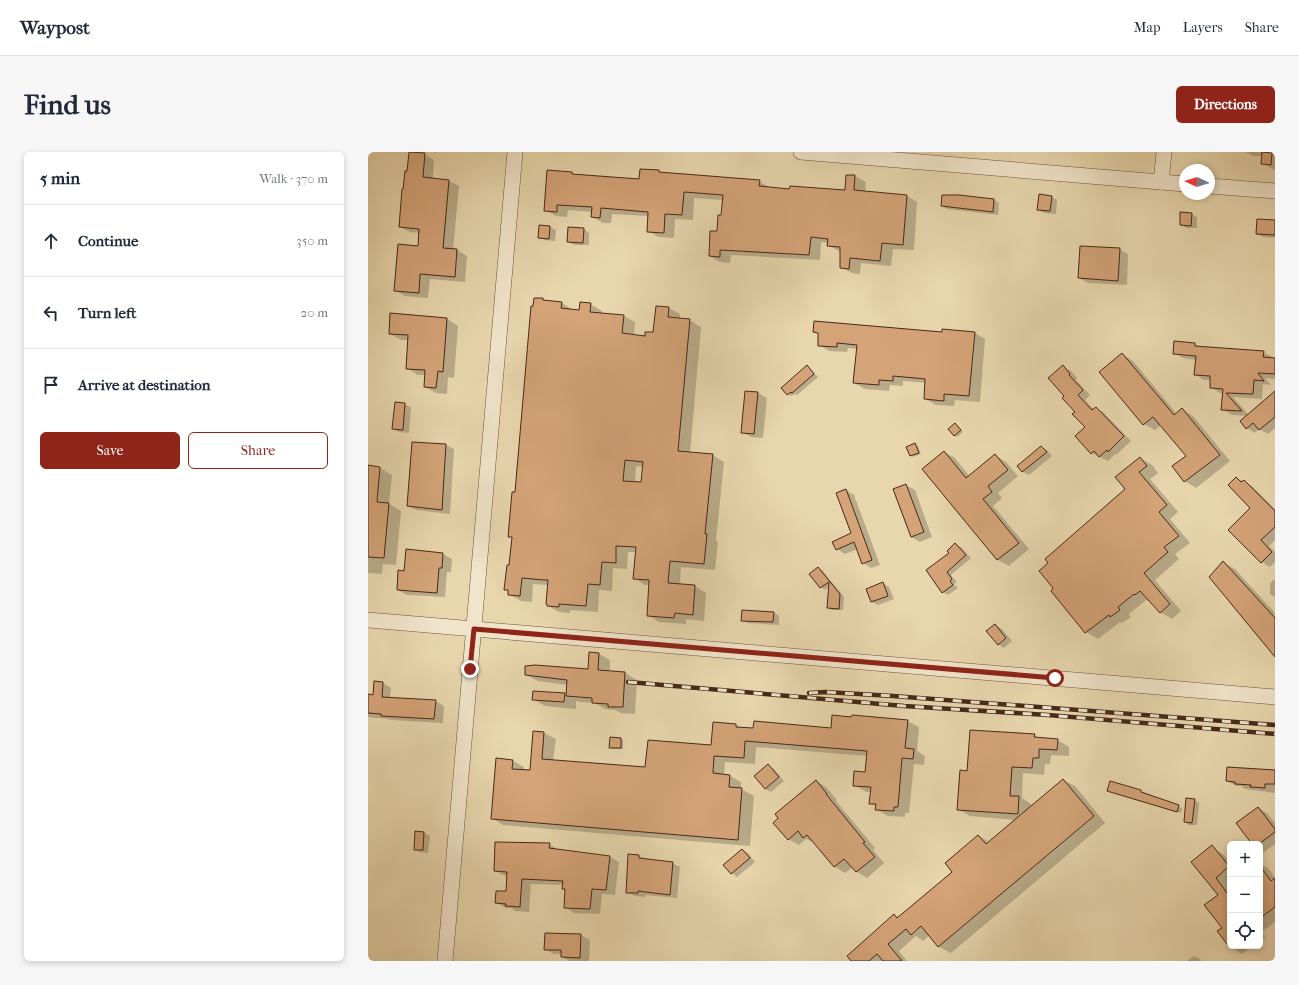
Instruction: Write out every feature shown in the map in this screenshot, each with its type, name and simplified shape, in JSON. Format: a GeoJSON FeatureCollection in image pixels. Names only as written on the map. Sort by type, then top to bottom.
{"type":"FeatureCollection","features":[{"type":"Feature","properties":{"kind":"lane"},"geometry":{"type":"LineString","coordinates":[[445,961],[515,152]]}},
{"type":"Feature","properties":{"kind":"lane"},"geometry":{"type":"LineString","coordinates":[[801,152],[1179,184]]}},
{"type":"Feature","properties":{"kind":"lane"},"geometry":{"type":"LineString","coordinates":[[1161,182],[1164,152]]}},
{"type":"Feature","properties":{"kind":"lane"},"geometry":{"type":"LineString","coordinates":[[1215,186],[1275,191]]}},
{"type":"Feature","properties":{"kind":"lane"},"geometry":{"type":"LineString","coordinates":[[368,620],[1275,697]]}},
{"type":"Feature","properties":{"kind":"building"},"geometry":{"type":"Polygon","coordinates":[[[409,152],[425,153],[423,177],[449,180],[443,248],[457,249],[455,277],[420,274],[419,293],[394,291],[398,244],[418,246],[419,229],[399,227],[402,189],[405,171],[407,171],[409,152]]]}},
{"type":"Feature","properties":{"kind":"building"},"geometry":{"type":"Polygon","coordinates":[[[1262,152],[1272,153],[1271,165],[1261,164],[1262,152]]]}},
{"type":"Feature","properties":{"kind":"building"},"geometry":{"type":"Polygon","coordinates":[[[640,169],[659,170],[659,172],[760,180],[759,186],[789,189],[790,186],[845,190],[846,175],[855,175],[854,190],[907,195],[903,245],[882,243],[880,261],[850,258],[849,269],[840,268],[840,247],[827,246],[828,239],[811,237],[809,255],[720,250],[720,257],[709,256],[710,231],[717,231],[718,215],[721,215],[723,195],[684,192],[682,215],[665,214],[664,233],[647,232],[648,212],[601,208],[600,218],[591,217],[592,207],[557,205],[557,212],[544,211],[547,170],[572,172],[572,174],[639,179],[640,169]]]}},
{"type":"Feature","properties":{"kind":"building"},"geometry":{"type":"Polygon","coordinates":[[[1039,194],[1052,196],[1050,211],[1037,210],[1039,194]]]}},
{"type":"Feature","properties":{"kind":"building"},"geometry":{"type":"Polygon","coordinates":[[[942,195],[959,195],[994,199],[993,212],[941,206],[942,195]]]}},
{"type":"Feature","properties":{"kind":"building"},"geometry":{"type":"Polygon","coordinates":[[[1180,212],[1192,213],[1191,226],[1180,225],[1180,212]]]}},
{"type":"Feature","properties":{"kind":"building"},"geometry":{"type":"Polygon","coordinates":[[[1257,219],[1275,220],[1275,235],[1256,234],[1257,219]]]}},
{"type":"Feature","properties":{"kind":"building"},"geometry":{"type":"Polygon","coordinates":[[[539,225],[550,226],[549,239],[538,238],[539,225]]]}},
{"type":"Feature","properties":{"kind":"building"},"geometry":{"type":"Polygon","coordinates":[[[568,227],[584,228],[583,243],[567,242],[568,227]]]}},
{"type":"Feature","properties":{"kind":"building"},"geometry":{"type":"Polygon","coordinates":[[[1080,246],[1120,248],[1118,281],[1078,278],[1080,246]]]}},
{"type":"Feature","properties":{"kind":"building"},"geometry":{"type":"Polygon","coordinates":[[[534,298],[543,298],[543,300],[562,302],[561,308],[579,310],[580,302],[591,303],[590,312],[624,315],[622,333],[645,336],[645,332],[653,332],[656,306],[669,307],[668,317],[690,319],[678,451],[713,454],[705,534],[707,534],[704,564],[670,561],[668,583],[695,585],[693,615],[675,613],[674,618],[647,616],[649,580],[633,579],[636,547],[616,546],[616,563],[602,562],[600,585],[588,584],[586,606],[559,604],[559,607],[547,606],[548,580],[522,578],[520,596],[508,595],[508,590],[504,590],[507,565],[509,565],[512,537],[508,537],[512,492],[515,492],[531,306],[533,306],[534,298]],[[625,460],[623,481],[641,482],[643,462],[625,460]]]}},
{"type":"Feature","properties":{"kind":"building"},"geometry":{"type":"Polygon","coordinates":[[[390,313],[447,318],[443,372],[438,371],[436,388],[424,387],[425,370],[406,369],[408,335],[389,334],[390,313]]]}},
{"type":"Feature","properties":{"kind":"building"},"geometry":{"type":"Polygon","coordinates":[[[814,321],[942,332],[942,329],[975,332],[969,396],[944,394],[944,401],[924,399],[925,379],[893,376],[893,381],[879,380],[879,385],[853,383],[857,345],[837,343],[837,347],[818,346],[818,333],[813,332],[814,321]]]}},
{"type":"Feature","properties":{"kind":"building"},"geometry":{"type":"Polygon","coordinates":[[[1174,341],[1195,343],[1195,346],[1264,351],[1263,357],[1275,358],[1275,374],[1258,373],[1264,381],[1254,380],[1253,394],[1226,393],[1242,411],[1221,410],[1223,389],[1210,388],[1210,376],[1194,375],[1196,356],[1173,354],[1174,341]]]}},
{"type":"Feature","properties":{"kind":"building"},"geometry":{"type":"Polygon","coordinates":[[[1122,353],[1174,415],[1182,408],[1220,455],[1184,482],[1172,466],[1186,456],[1153,417],[1143,425],[1099,372],[1122,353]]]}},
{"type":"Feature","properties":{"kind":"building"},"geometry":{"type":"Polygon","coordinates":[[[807,365],[814,374],[792,393],[791,392],[787,395],[781,388],[807,365]]]}},
{"type":"Feature","properties":{"kind":"building"},"geometry":{"type":"Polygon","coordinates":[[[1063,365],[1070,374],[1069,375],[1083,390],[1078,395],[1092,410],[1096,407],[1124,436],[1108,452],[1107,450],[1099,457],[1094,451],[1091,454],[1075,436],[1085,427],[1072,414],[1075,412],[1062,398],[1064,396],[1048,378],[1063,365]]]}},
{"type":"Feature","properties":{"kind":"building"},"geometry":{"type":"Polygon","coordinates":[[[745,391],[758,392],[754,434],[741,433],[745,391]]]}},
{"type":"Feature","properties":{"kind":"building"},"geometry":{"type":"Polygon","coordinates":[[[1275,391],[1275,417],[1259,430],[1253,423],[1246,429],[1240,421],[1275,391]]]}},
{"type":"Feature","properties":{"kind":"building"},"geometry":{"type":"Polygon","coordinates":[[[395,402],[405,403],[403,430],[392,429],[395,402]]]}},
{"type":"Feature","properties":{"kind":"building"},"geometry":{"type":"Polygon","coordinates":[[[955,423],[961,430],[954,436],[948,429],[955,423]]]}},
{"type":"Feature","properties":{"kind":"building"},"geometry":{"type":"Polygon","coordinates":[[[412,442],[446,444],[442,510],[407,506],[412,442]]]}},
{"type":"Feature","properties":{"kind":"building"},"geometry":{"type":"Polygon","coordinates":[[[915,443],[919,453],[910,456],[906,447],[915,443]]]}},
{"type":"Feature","properties":{"kind":"building"},"geometry":{"type":"Polygon","coordinates":[[[1041,446],[1047,452],[1022,472],[1017,466],[1041,446]]]}},
{"type":"Feature","properties":{"kind":"building"},"geometry":{"type":"Polygon","coordinates":[[[944,451],[966,478],[995,454],[1008,470],[988,486],[992,492],[983,499],[1019,543],[997,560],[922,469],[944,451]]]}},
{"type":"Feature","properties":{"kind":"building"},"geometry":{"type":"Polygon","coordinates":[[[1140,457],[1147,466],[1139,472],[1167,505],[1159,512],[1179,536],[1164,547],[1168,552],[1144,573],[1170,604],[1160,613],[1140,591],[1118,607],[1120,610],[1110,617],[1109,615],[1085,633],[1051,591],[1053,588],[1039,571],[1048,563],[1045,559],[1125,489],[1115,477],[1140,457]]]}},
{"type":"Feature","properties":{"kind":"building"},"geometry":{"type":"Polygon","coordinates":[[[368,465],[380,467],[377,502],[389,503],[384,558],[368,557],[368,465]]]}},
{"type":"Feature","properties":{"kind":"building"},"geometry":{"type":"Polygon","coordinates":[[[1236,477],[1241,482],[1244,480],[1275,511],[1275,527],[1261,540],[1272,552],[1261,563],[1228,530],[1250,508],[1228,485],[1236,477]]]}},
{"type":"Feature","properties":{"kind":"building"},"geometry":{"type":"Polygon","coordinates":[[[906,484],[924,532],[911,537],[893,489],[906,484]]]}},
{"type":"Feature","properties":{"kind":"building"},"geometry":{"type":"Polygon","coordinates":[[[846,489],[872,560],[862,564],[854,542],[836,550],[832,542],[851,533],[836,493],[846,489]]]}},
{"type":"Feature","properties":{"kind":"building"},"geometry":{"type":"Polygon","coordinates":[[[955,543],[966,555],[947,572],[952,579],[950,581],[953,585],[942,593],[926,570],[949,553],[947,551],[955,543]]]}},
{"type":"Feature","properties":{"kind":"building"},"geometry":{"type":"Polygon","coordinates":[[[406,549],[443,553],[442,568],[439,568],[437,593],[397,590],[398,570],[404,571],[406,549]]]}},
{"type":"Feature","properties":{"kind":"building"},"geometry":{"type":"Polygon","coordinates":[[[1223,561],[1275,618],[1275,657],[1209,577],[1223,561]]]}},
{"type":"Feature","properties":{"kind":"building"},"geometry":{"type":"Polygon","coordinates":[[[818,567],[840,594],[839,609],[827,608],[829,582],[820,588],[809,574],[818,567]]]}},
{"type":"Feature","properties":{"kind":"building"},"geometry":{"type":"Polygon","coordinates":[[[883,582],[888,596],[871,602],[866,589],[883,582]]]}},
{"type":"Feature","properties":{"kind":"building"},"geometry":{"type":"Polygon","coordinates":[[[742,610],[774,612],[773,622],[741,621],[742,610]]]}},
{"type":"Feature","properties":{"kind":"building"},"geometry":{"type":"Polygon","coordinates":[[[995,624],[1006,638],[998,645],[986,631],[995,624]]]}},
{"type":"Feature","properties":{"kind":"building"},"geometry":{"type":"Polygon","coordinates":[[[589,652],[599,653],[598,670],[625,672],[623,707],[608,707],[608,704],[592,703],[592,698],[566,696],[567,680],[525,675],[525,666],[535,665],[588,669],[589,652]]]}},
{"type":"Feature","properties":{"kind":"building"},"geometry":{"type":"Polygon","coordinates":[[[374,681],[383,682],[382,697],[436,700],[434,719],[381,716],[381,714],[368,713],[368,694],[373,695],[374,681]]]}},
{"type":"Feature","properties":{"kind":"building"},"geometry":{"type":"Polygon","coordinates":[[[533,691],[565,693],[564,702],[532,700],[533,691]]]}},
{"type":"Feature","properties":{"kind":"building"},"geometry":{"type":"Polygon","coordinates":[[[832,715],[851,717],[852,715],[908,720],[905,748],[914,749],[913,759],[902,758],[898,807],[894,807],[894,811],[875,810],[876,804],[869,804],[871,787],[853,786],[854,771],[865,772],[867,751],[745,741],[744,758],[714,756],[713,773],[730,775],[729,787],[742,788],[738,840],[491,819],[496,758],[513,760],[512,769],[530,770],[533,731],[544,732],[542,759],[645,767],[648,740],[711,745],[713,722],[736,724],[736,727],[753,728],[754,721],[831,728],[832,715]]]}},
{"type":"Feature","properties":{"kind":"building"},"geometry":{"type":"Polygon","coordinates":[[[970,730],[1035,734],[1034,737],[1058,739],[1057,750],[1039,749],[1039,758],[1033,758],[1032,768],[1012,767],[1010,796],[1019,796],[1018,814],[957,810],[960,770],[967,771],[970,730]]]}},
{"type":"Feature","properties":{"kind":"building"},"geometry":{"type":"Polygon","coordinates":[[[610,737],[621,738],[621,748],[609,748],[610,737]]]}},
{"type":"Feature","properties":{"kind":"building"},"geometry":{"type":"Polygon","coordinates":[[[768,764],[779,777],[765,789],[754,776],[768,764]]]}},
{"type":"Feature","properties":{"kind":"building"},"geometry":{"type":"Polygon","coordinates":[[[1227,767],[1275,770],[1275,784],[1265,784],[1265,788],[1250,787],[1251,785],[1235,784],[1235,782],[1226,781],[1227,767]]]}},
{"type":"Feature","properties":{"kind":"building"},"geometry":{"type":"Polygon","coordinates":[[[1063,779],[1094,816],[938,947],[921,926],[911,935],[906,929],[888,944],[902,961],[883,961],[877,954],[869,961],[851,961],[847,956],[894,914],[897,918],[952,872],[945,863],[978,835],[986,844],[1063,779]]]}},
{"type":"Feature","properties":{"kind":"building"},"geometry":{"type":"Polygon","coordinates":[[[816,780],[875,857],[856,872],[844,859],[834,867],[807,835],[803,838],[798,831],[788,840],[773,823],[778,818],[775,814],[816,780]]]}},
{"type":"Feature","properties":{"kind":"building"},"geometry":{"type":"Polygon","coordinates":[[[1110,781],[1141,790],[1141,792],[1179,805],[1177,812],[1107,791],[1110,781]]]}},
{"type":"Feature","properties":{"kind":"building"},"geometry":{"type":"Polygon","coordinates":[[[1186,798],[1195,799],[1192,823],[1184,822],[1186,798]]]}},
{"type":"Feature","properties":{"kind":"building"},"geometry":{"type":"Polygon","coordinates":[[[1258,807],[1275,829],[1275,832],[1263,841],[1250,841],[1236,823],[1258,807]]]}},
{"type":"Feature","properties":{"kind":"building"},"geometry":{"type":"Polygon","coordinates":[[[415,831],[424,832],[423,850],[414,850],[415,831]]]}},
{"type":"Feature","properties":{"kind":"building"},"geometry":{"type":"Polygon","coordinates":[[[495,842],[550,843],[549,848],[610,856],[606,890],[592,889],[590,909],[564,908],[565,889],[562,889],[563,881],[522,879],[520,907],[505,906],[506,904],[495,903],[496,891],[506,891],[507,872],[494,871],[495,842]]]}},
{"type":"Feature","properties":{"kind":"building"},"geometry":{"type":"Polygon","coordinates":[[[1212,845],[1227,864],[1227,868],[1216,878],[1227,893],[1227,944],[1217,931],[1222,928],[1204,905],[1218,895],[1191,862],[1212,845]]]}},
{"type":"Feature","properties":{"kind":"building"},"geometry":{"type":"Polygon","coordinates":[[[742,849],[750,858],[731,874],[723,865],[742,849]]]}},
{"type":"Feature","properties":{"kind":"building"},"geometry":{"type":"Polygon","coordinates":[[[628,854],[639,855],[639,858],[673,862],[670,895],[638,891],[638,893],[626,893],[628,854]]]}},
{"type":"Feature","properties":{"kind":"building"},"geometry":{"type":"Polygon","coordinates":[[[1263,870],[1271,881],[1275,878],[1275,907],[1263,916],[1263,870]]]}},
{"type":"Feature","properties":{"kind":"building"},"geometry":{"type":"Polygon","coordinates":[[[545,933],[581,934],[580,958],[561,957],[561,950],[544,950],[545,933]]]}},
{"type":"Feature","properties":{"kind":"railway"},"geometry":{"type":"LineString","coordinates":[[628,682],[904,706],[1048,715],[1275,734]]}},
{"type":"Feature","properties":{"kind":"railway"},"geometry":{"type":"LineString","coordinates":[[809,693],[825,692],[893,696],[1275,725]]}},
{"type":"Feature","properties":{"kind":"route"},"geometry":{"type":"LineString","coordinates":[[470,669],[474,629],[1055,678]]}}]}
